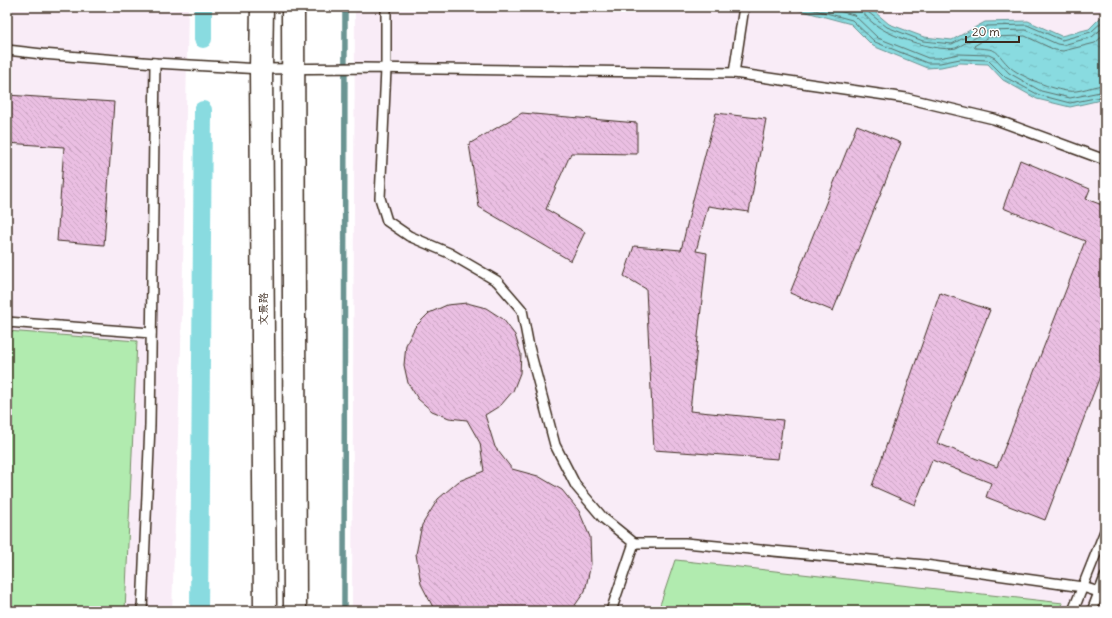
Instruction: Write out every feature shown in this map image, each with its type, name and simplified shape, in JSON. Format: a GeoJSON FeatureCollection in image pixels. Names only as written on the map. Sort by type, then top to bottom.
{"type":"FeatureCollection","features":[{"type":"Feature","properties":{"kind":"main road","name":"文景路"},"geometry":{"type":"LineString","coordinates":[[262,7],[261,69],[265,611]]}},
{"type":"Feature","properties":{"kind":"main road"},"geometry":{"type":"LineString","coordinates":[[293,7],[292,69],[295,611]]}},
{"type":"Feature","properties":{"kind":"lane"},"geometry":{"type":"LineString","coordinates":[[386,7],[386,69],[380,198],[386,221],[409,236],[449,253],[497,281],[522,310],[529,347],[555,445],[576,486],[603,518],[634,543],[685,543],[925,565],[1083,587],[1102,593]]}},
{"type":"Feature","properties":{"kind":"lane"},"geometry":{"type":"LineString","coordinates":[[734,73],[744,7]]}},
{"type":"Feature","properties":{"kind":"lane"},"geometry":{"type":"LineString","coordinates":[[7,50],[155,63],[261,69],[361,68],[734,73],[913,100],[994,119],[1105,160]]}},
{"type":"Feature","properties":{"kind":"lane"},"geometry":{"type":"LineString","coordinates":[[142,611],[150,425],[155,63]]}},
{"type":"Feature","properties":{"kind":"lane"},"geometry":{"type":"LineString","coordinates":[[7,322],[152,333]]}},
{"type":"Feature","properties":{"kind":"lane"},"geometry":{"type":"LineString","coordinates":[[1073,611],[1105,531]]}},
{"type":"Feature","properties":{"kind":"lane"},"geometry":{"type":"LineString","coordinates":[[611,611],[634,543]]}},
{"type":"Feature","properties":{"kind":"lane"},"geometry":{"type":"LineString","coordinates":[[1092,611],[1102,593],[1105,577]]}},
{"type":"Feature","properties":{"kind":"shaded area"},"geometry":{"type":"Polygon","coordinates":[[[7,7],[188,7],[182,317],[172,611],[7,611],[7,7]]]}},
{"type":"Feature","properties":{"kind":"shaded area"},"geometry":{"type":"Polygon","coordinates":[[[355,7],[1105,7],[1105,611],[352,611],[355,7]]]}},
{"type":"Feature","properties":{"kind":"green space"},"geometry":{"type":"Polygon","coordinates":[[[7,331],[137,341],[125,611],[7,611],[7,331]]]}},
{"type":"Feature","properties":{"kind":"green space"},"geometry":{"type":"Polygon","coordinates":[[[675,560],[1063,603],[1060,611],[658,611],[675,560]]]}},
{"type":"Feature","properties":{"kind":"water"},"geometry":{"type":"Polygon","coordinates":[[[788,7],[869,7],[889,24],[924,37],[952,40],[985,22],[1028,21],[1061,36],[1089,29],[1105,13],[1105,99],[1070,107],[1037,99],[1003,80],[988,64],[960,63],[927,68],[873,46],[851,24],[788,7]]]}},
{"type":"Feature","properties":{"kind":"building"},"geometry":{"type":"Polygon","coordinates":[[[7,95],[114,102],[104,245],[57,241],[64,147],[7,143],[7,95]]]}},
{"type":"Feature","properties":{"kind":"building"},"geometry":{"type":"Polygon","coordinates":[[[522,113],[637,123],[637,154],[571,153],[546,209],[585,232],[571,261],[479,207],[469,144],[522,113]]]}},
{"type":"Feature","properties":{"kind":"building"},"geometry":{"type":"Polygon","coordinates":[[[716,113],[766,119],[749,212],[708,206],[696,251],[707,253],[690,411],[783,420],[778,459],[654,450],[646,289],[624,276],[634,246],[681,250],[716,113]]]}},
{"type":"Feature","properties":{"kind":"building"},"geometry":{"type":"Polygon","coordinates":[[[857,125],[901,143],[833,311],[790,293],[857,125]]]}},
{"type":"Feature","properties":{"kind":"building"},"geometry":{"type":"Polygon","coordinates":[[[1020,160],[1090,189],[1086,199],[1105,206],[1105,363],[1045,520],[986,497],[991,483],[932,460],[915,505],[872,486],[940,293],[990,310],[937,443],[997,467],[1085,241],[1003,208],[1020,160]]]}},
{"type":"Feature","properties":{"kind":"building"},"geometry":{"type":"Polygon","coordinates":[[[467,303],[486,308],[503,319],[515,335],[521,354],[520,373],[513,391],[501,405],[485,415],[495,447],[512,469],[538,476],[562,490],[579,511],[590,537],[591,564],[585,591],[571,611],[435,611],[421,584],[416,554],[422,525],[438,499],[459,481],[484,471],[480,443],[467,420],[449,418],[432,411],[418,399],[408,383],[404,365],[406,345],[415,327],[429,313],[447,305],[467,303]]]}},
{"type":"Feature","properties":{"kind":"waterway"},"geometry":{"type":"LineString","coordinates":[[203,7],[203,39]]}},
{"type":"Feature","properties":{"kind":"waterway"},"geometry":{"type":"LineString","coordinates":[[344,611],[345,7]]}},
{"type":"Feature","properties":{"kind":"waterway"},"geometry":{"type":"LineString","coordinates":[[199,611],[203,110]]}}]}
